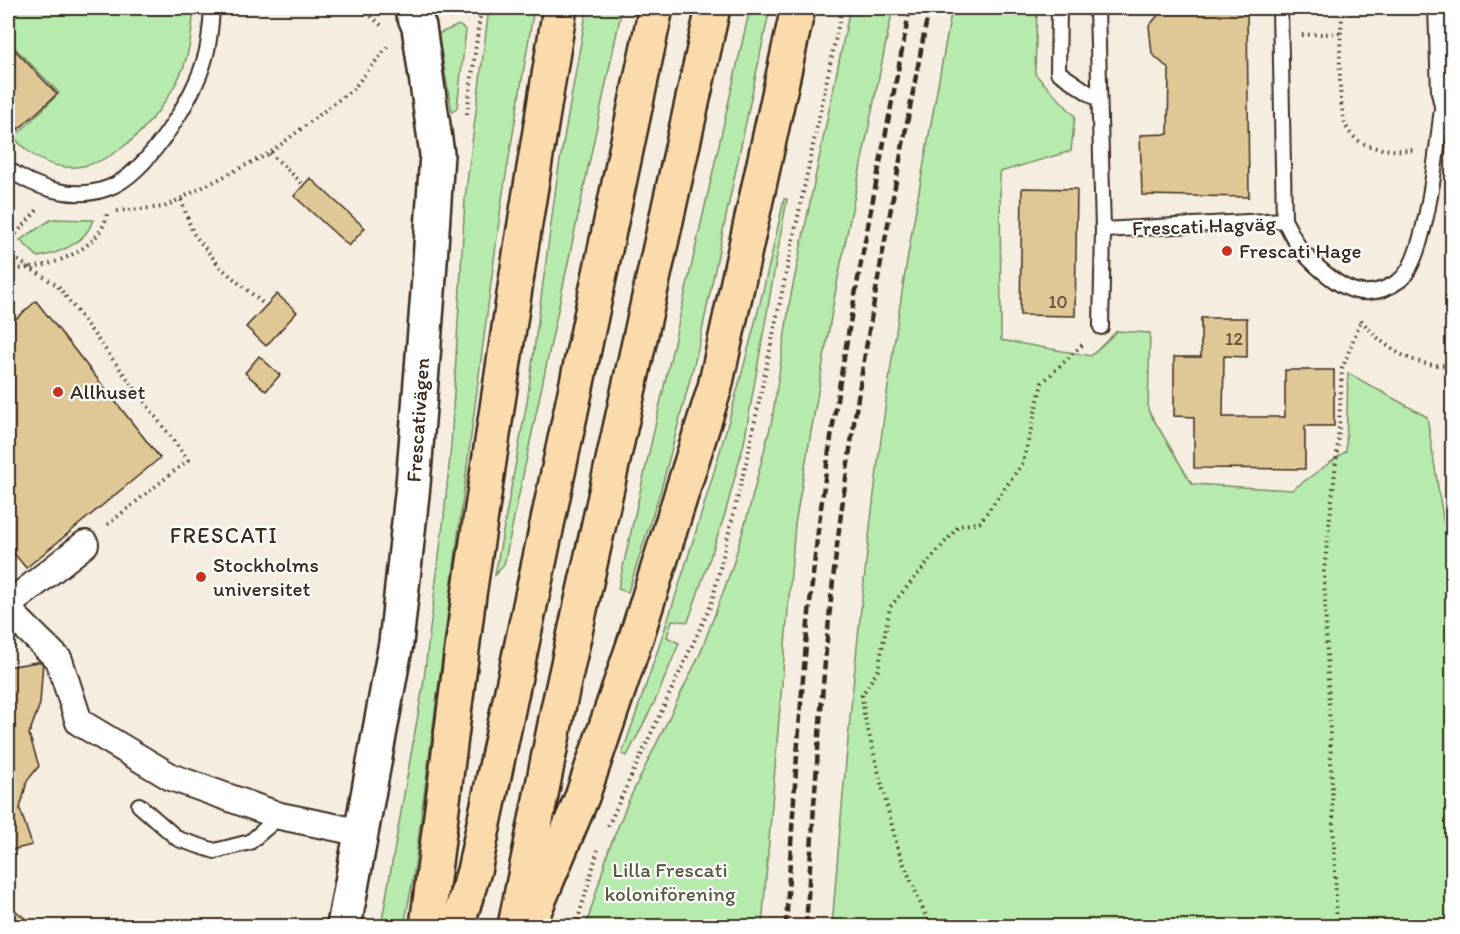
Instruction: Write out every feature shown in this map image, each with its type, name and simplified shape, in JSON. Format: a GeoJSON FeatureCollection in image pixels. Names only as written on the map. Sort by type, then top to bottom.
{"type":"FeatureCollection","features":[{"type":"Feature","properties":{"kind":"main road"},"geometry":{"type":"LineString","coordinates":[[428,927],[433,863],[469,595],[520,248],[560,8]]}},
{"type":"Feature","properties":{"kind":"main road"},"geometry":{"type":"LineString","coordinates":[[457,927],[474,871],[656,8]]}},
{"type":"Feature","properties":{"kind":"main road"},"geometry":{"type":"LineString","coordinates":[[515,927],[558,709],[713,8]]}},
{"type":"Feature","properties":{"kind":"main road"},"geometry":{"type":"LineString","coordinates":[[528,927],[582,797],[643,618],[715,387],[798,8]]}},
{"type":"Feature","properties":{"kind":"street","name":"Frescativägen"},"geometry":{"type":"LineString","coordinates":[[344,927],[396,643],[412,497],[437,154],[419,27],[411,8]]}},
{"type":"Feature","properties":{"kind":"street"},"geometry":{"type":"LineString","coordinates":[[1442,8],[1445,92],[1452,123]]}},
{"type":"Feature","properties":{"kind":"street"},"geometry":{"type":"LineString","coordinates":[[85,544],[8,608],[58,660],[79,722],[171,777],[280,816],[363,833]]}},
{"type":"Feature","properties":{"kind":"lane"},"geometry":{"type":"LineString","coordinates":[[8,169],[49,190],[85,193],[108,188],[138,167],[166,134],[188,98],[205,59],[212,8]]}},
{"type":"Feature","properties":{"kind":"lane"},"geometry":{"type":"LineString","coordinates":[[1059,8],[1058,72],[1099,100]]}},
{"type":"Feature","properties":{"kind":"lane"},"geometry":{"type":"LineString","coordinates":[[1096,8],[1104,230],[1101,327]]}},
{"type":"Feature","properties":{"kind":"lane"},"geometry":{"type":"LineString","coordinates":[[1280,8],[1284,220]]}},
{"type":"Feature","properties":{"kind":"lane"},"geometry":{"type":"LineString","coordinates":[[1353,291],[1376,293],[1401,279],[1414,259],[1424,229],[1445,92]]}},
{"type":"Feature","properties":{"kind":"lane","name":"Frescati Hagväg"},"geometry":{"type":"LineString","coordinates":[[1104,230],[1284,220],[1302,250],[1353,291]]}},
{"type":"Feature","properties":{"kind":"lane"},"geometry":{"type":"LineString","coordinates":[[139,806],[178,839],[215,851],[250,842],[280,816]]}},
{"type":"Feature","properties":{"kind":"path"},"geometry":{"type":"LineString","coordinates":[[604,835],[711,605],[746,463],[842,8]]}},
{"type":"Feature","properties":{"kind":"path"},"geometry":{"type":"LineString","coordinates":[[1342,8],[1340,33],[1343,103],[1347,128],[1359,140],[1376,148],[1436,149]]}},
{"type":"Feature","properties":{"kind":"path"},"geometry":{"type":"LineString","coordinates":[[1280,35],[1340,33]]}},
{"type":"Feature","properties":{"kind":"path"},"geometry":{"type":"LineString","coordinates":[[139,208],[164,207],[181,200],[270,153],[354,88],[395,37]]}},
{"type":"Feature","properties":{"kind":"path"},"geometry":{"type":"LineString","coordinates":[[270,153],[304,185]]}},
{"type":"Feature","properties":{"kind":"path"},"geometry":{"type":"LineString","coordinates":[[8,268],[32,270],[70,255],[96,237],[106,220],[108,188]]}},
{"type":"Feature","properties":{"kind":"path"},"geometry":{"type":"LineString","coordinates":[[181,200],[193,232],[221,268],[266,306]]}},
{"type":"Feature","properties":{"kind":"path"},"geometry":{"type":"LineString","coordinates":[[8,243],[40,208]]}},
{"type":"Feature","properties":{"kind":"path"},"geometry":{"type":"LineString","coordinates":[[8,254],[58,286],[188,460],[85,544]]}},
{"type":"Feature","properties":{"kind":"path"},"geometry":{"type":"LineString","coordinates":[[1353,291],[1361,320],[1379,341],[1409,359],[1431,367],[1452,365]]}},
{"type":"Feature","properties":{"kind":"path"},"geometry":{"type":"LineString","coordinates":[[1337,927],[1324,571],[1338,444],[1342,369],[1361,320]]}},
{"type":"Feature","properties":{"kind":"path"},"geometry":{"type":"LineString","coordinates":[[927,927],[928,921],[898,850],[864,714],[862,695],[878,670],[890,608],[959,526],[980,522],[1023,463],[1042,383],[1101,327]]}},
{"type":"Feature","properties":{"kind":"path"},"geometry":{"type":"LineString","coordinates":[[576,927],[600,845]]}},
{"type":"Feature","properties":{"kind":"green space"},"geometry":{"type":"Polygon","coordinates":[[[8,8],[194,8],[190,44],[184,66],[159,110],[122,148],[100,161],[77,167],[53,165],[29,152],[11,133],[8,119],[20,132],[59,93],[15,48],[8,54],[8,8]]]}},
{"type":"Feature","properties":{"kind":"green space"},"geometry":{"type":"Polygon","coordinates":[[[489,8],[534,8],[502,199],[413,879],[404,926],[381,926],[423,686],[444,516],[451,446],[465,199],[489,8]]]}},
{"type":"Feature","properties":{"kind":"green space"},"geometry":{"type":"Polygon","coordinates":[[[587,8],[622,8],[504,565],[495,575],[527,402],[558,172],[587,8]]]}},
{"type":"Feature","properties":{"kind":"green space"},"geometry":{"type":"Polygon","coordinates":[[[750,8],[770,8],[699,345],[662,486],[628,592],[618,589],[750,8]]]}},
{"type":"Feature","properties":{"kind":"green space","name":"Lilla Frescati koloniförening"},"geometry":{"type":"Polygon","coordinates":[[[850,8],[893,8],[837,283],[795,524],[762,926],[586,926],[609,849],[628,802],[700,654],[732,568],[749,510],[772,420],[790,300],[850,8]]]}},
{"type":"Feature","properties":{"kind":"green space"},"geometry":{"type":"Polygon","coordinates":[[[952,8],[1037,8],[1035,74],[1075,116],[1071,151],[1000,172],[1001,340],[1091,356],[1117,331],[1150,333],[1148,410],[1192,484],[1292,490],[1346,451],[1348,373],[1427,417],[1452,576],[1452,926],[832,926],[853,688],[890,371],[952,8]]]}},
{"type":"Feature","properties":{"kind":"green space"},"geometry":{"type":"Polygon","coordinates":[[[459,25],[466,30],[457,108],[452,112],[438,34],[459,25]]]}},
{"type":"Feature","properties":{"kind":"green space"},"geometry":{"type":"Polygon","coordinates":[[[784,199],[787,199],[744,443],[725,514],[688,622],[672,620],[667,637],[679,643],[657,697],[627,756],[622,754],[691,548],[732,409],[751,340],[784,199]]]}},
{"type":"Feature","properties":{"kind":"green space"},"geometry":{"type":"Polygon","coordinates":[[[52,219],[93,220],[85,235],[71,246],[38,257],[20,240],[52,219]]]}},
{"type":"Feature","properties":{"kind":"building"},"geometry":{"type":"Polygon","coordinates":[[[1164,8],[1247,8],[1249,197],[1142,195],[1140,135],[1168,134],[1169,69],[1152,54],[1149,26],[1164,8]]]}},
{"type":"Feature","properties":{"kind":"building"},"geometry":{"type":"Polygon","coordinates":[[[14,49],[57,94],[19,129],[8,117],[8,55],[14,49]]]}},
{"type":"Feature","properties":{"kind":"building"},"geometry":{"type":"Polygon","coordinates":[[[310,178],[365,228],[349,246],[294,196],[310,178]]]}},
{"type":"Feature","properties":{"kind":"building"},"geometry":{"type":"Polygon","coordinates":[[[1022,188],[1077,189],[1075,316],[1020,315],[1022,188]]]}},
{"type":"Feature","properties":{"kind":"building"},"geometry":{"type":"Polygon","coordinates":[[[277,294],[297,312],[266,346],[246,327],[277,294]]]}},
{"type":"Feature","properties":{"kind":"building","name":"Allhuset"},"geometry":{"type":"Polygon","coordinates":[[[36,301],[160,458],[26,568],[8,546],[8,326],[36,301]]]}},
{"type":"Feature","properties":{"kind":"building"},"geometry":{"type":"Polygon","coordinates":[[[1201,318],[1247,318],[1247,357],[1224,356],[1223,417],[1285,417],[1285,370],[1334,370],[1334,426],[1305,426],[1305,469],[1194,468],[1194,417],[1174,416],[1174,357],[1201,357],[1201,318]]]}},
{"type":"Feature","properties":{"kind":"building"},"geometry":{"type":"Polygon","coordinates":[[[259,356],[280,375],[266,391],[245,373],[259,356]]]}},
{"type":"Feature","properties":{"kind":"building"},"geometry":{"type":"Polygon","coordinates":[[[43,661],[40,704],[29,734],[39,766],[27,781],[20,809],[32,845],[8,851],[8,667],[43,661]]]}},
{"type":"Feature","properties":{"kind":"building"},"geometry":{"type":"Polygon","coordinates":[[[8,904],[28,921],[31,926],[8,926],[8,904]]]}},
{"type":"Feature","properties":{"kind":"railway"},"geometry":{"type":"LineString","coordinates":[[786,926],[803,679],[818,531],[848,334],[910,8]]}},
{"type":"Feature","properties":{"kind":"railway"},"geometry":{"type":"LineString","coordinates":[[806,926],[826,650],[845,485],[873,305],[929,8]]}},
{"type":"Feature","properties":{"kind":"place","name":"Frescati Hage"},"geometry":{"type":"Point","coordinates":[1227,251]}},
{"type":"Feature","properties":{"kind":"place","name":"Allhuset"},"geometry":{"type":"Point","coordinates":[58,392]}},
{"type":"Feature","properties":{"kind":"place","name":"Stockholms universitet"},"geometry":{"type":"Point","coordinates":[201,577]}},
{"type":"Feature","properties":{"kind":"district","name":"FRESCATI"},"geometry":{"type":"Point","coordinates":[224,535]}}]}
